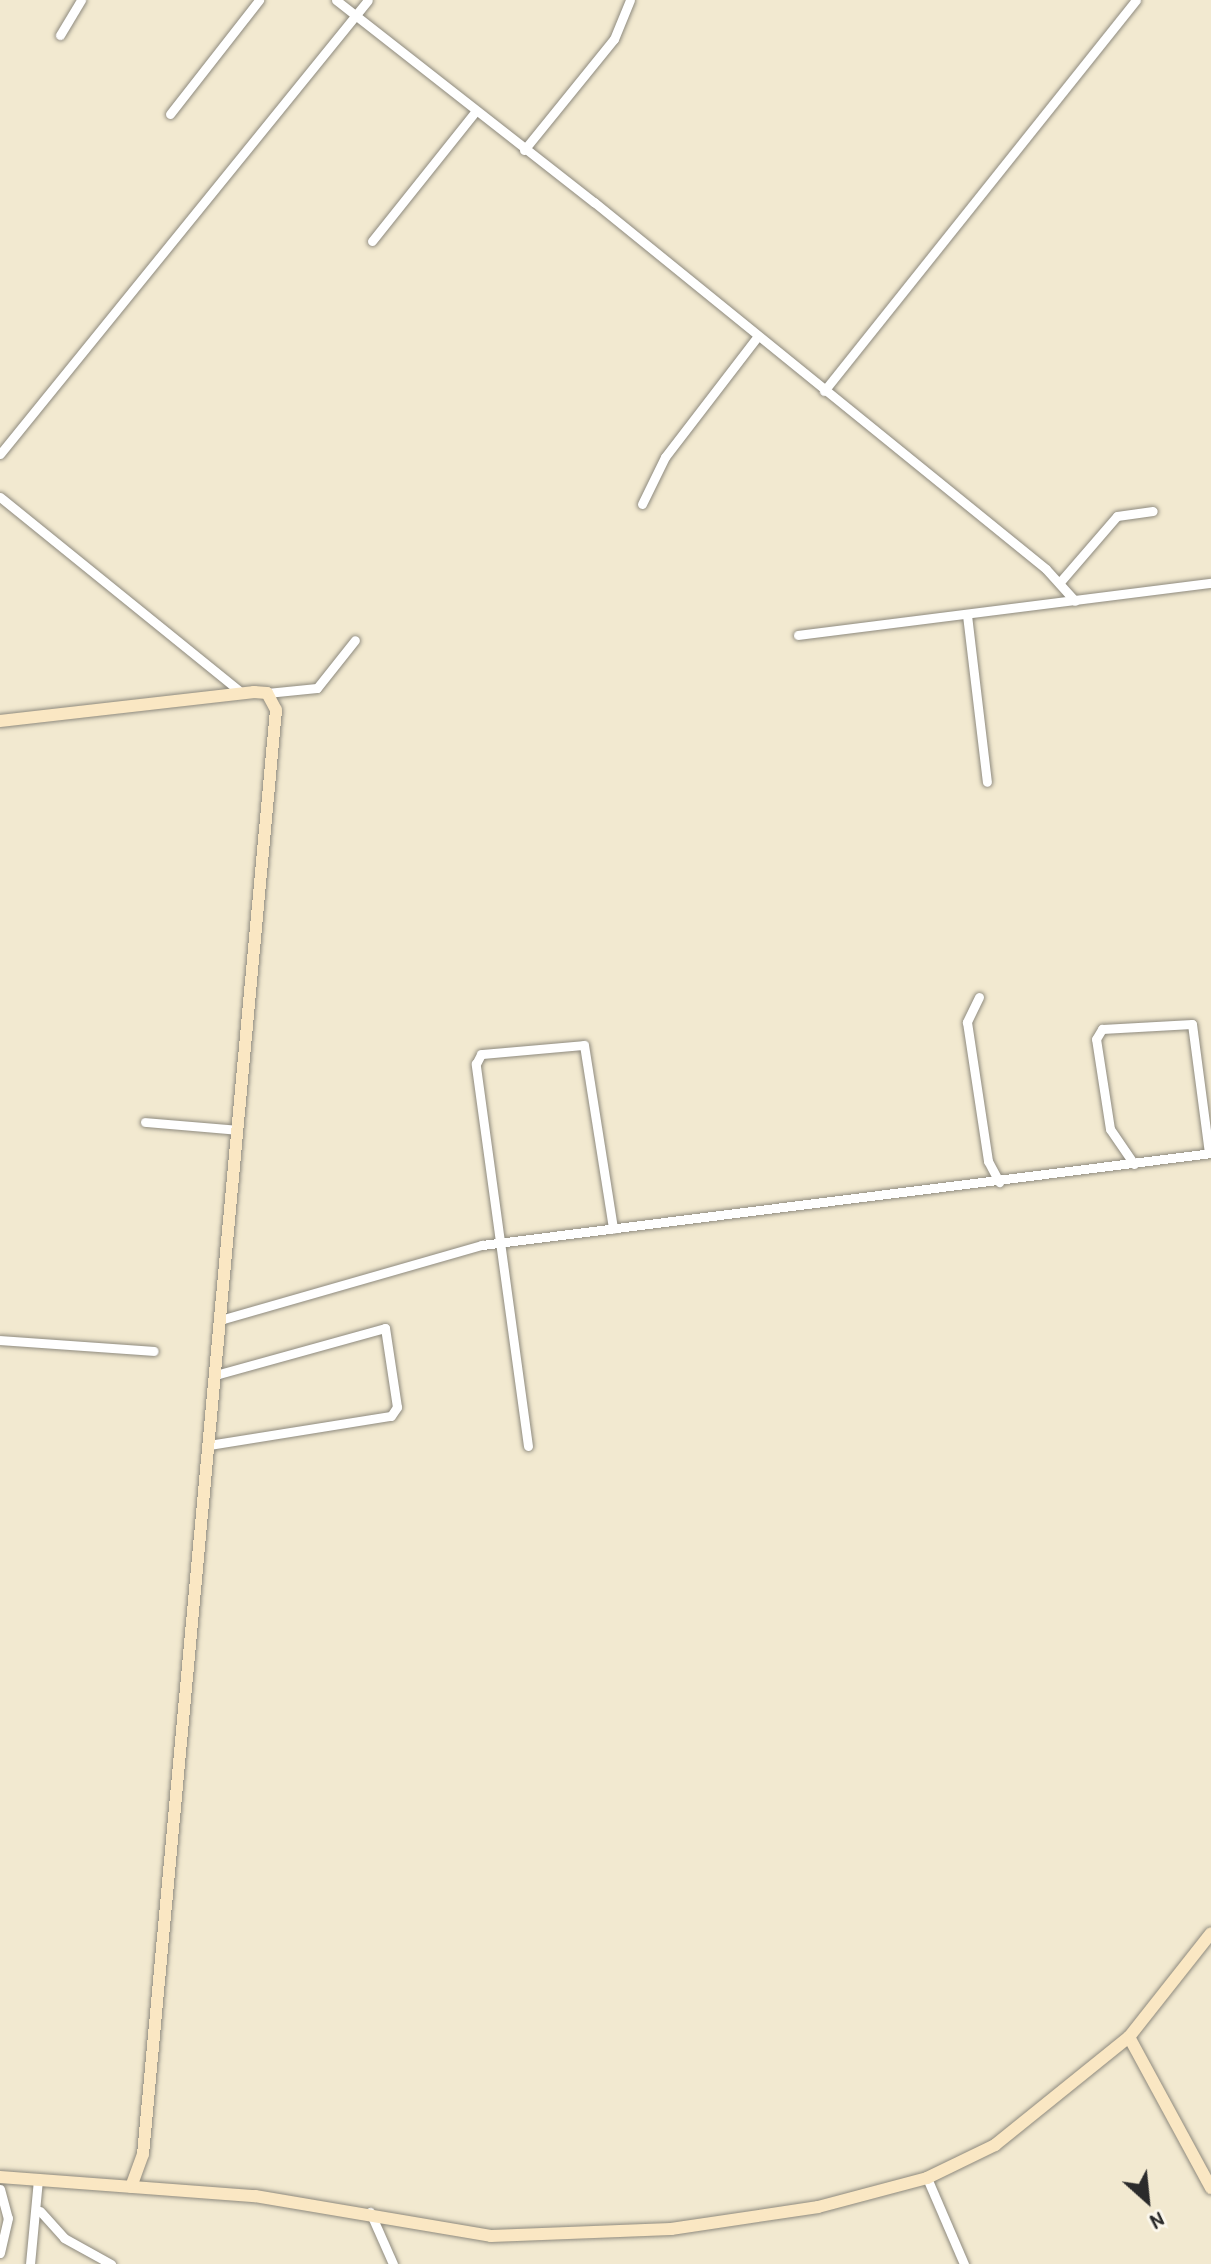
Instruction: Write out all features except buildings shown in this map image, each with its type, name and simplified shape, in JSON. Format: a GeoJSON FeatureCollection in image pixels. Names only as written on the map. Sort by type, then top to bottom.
{"type":"FeatureCollection","features":[{"type":"Feature","properties":{"kind":"street"},"geometry":{"type":"LineString","coordinates":[[60,35],[81,0]]}},
{"type":"Feature","properties":{"kind":"street"},"geometry":{"type":"LineString","coordinates":[[170,114],[259,0]]}},
{"type":"Feature","properties":{"kind":"street"},"geometry":{"type":"LineString","coordinates":[[336,0],[1060,582],[1075,601]]}},
{"type":"Feature","properties":{"kind":"street"},"geometry":{"type":"LineString","coordinates":[[0,454],[368,0]]}},
{"type":"Feature","properties":{"kind":"street"},"geometry":{"type":"LineString","coordinates":[[524,150],[614,39],[630,0]]}},
{"type":"Feature","properties":{"kind":"street"},"geometry":{"type":"LineString","coordinates":[[824,391],[1136,0]]}},
{"type":"Feature","properties":{"kind":"street"},"geometry":{"type":"LineString","coordinates":[[372,241],[475,112]]}},
{"type":"Feature","properties":{"kind":"street"},"geometry":{"type":"LineString","coordinates":[[642,504],[665,457],[757,337]]}},
{"type":"Feature","properties":{"kind":"street"},"geometry":{"type":"LineString","coordinates":[[0,497],[242,693]]}},
{"type":"Feature","properties":{"kind":"street"},"geometry":{"type":"LineString","coordinates":[[1060,582],[1117,516],[1153,511]]}},
{"type":"Feature","properties":{"kind":"street"},"geometry":{"type":"LineString","coordinates":[[798,635],[1211,583]]}},
{"type":"Feature","properties":{"kind":"street"},"geometry":{"type":"LineString","coordinates":[[967,615],[987,782]]}},
{"type":"Feature","properties":{"kind":"street"},"geometry":{"type":"LineString","coordinates":[[0,721],[242,693],[317,688],[355,640]]}},
{"type":"Feature","properties":{"kind":"street"},"geometry":{"type":"LineString","coordinates":[[131,2187],[143,2154],[277,719],[267,693]]}},
{"type":"Feature","properties":{"kind":"street"},"geometry":{"type":"LineString","coordinates":[[979,997],[967,1022],[988,1161],[999,1182]]}},
{"type":"Feature","properties":{"kind":"street"},"geometry":{"type":"LineString","coordinates":[[220,1320],[419,1258],[500,1243],[999,1182],[1134,1164],[1210,1153],[1192,1024],[1102,1029],[1096,1039],[1110,1129],[1134,1164]]}},
{"type":"Feature","properties":{"kind":"street"},"geometry":{"type":"LineString","coordinates":[[528,1446],[476,1061],[491,1051],[576,1041],[587,1049],[613,1229]]}},
{"type":"Feature","properties":{"kind":"street"},"geometry":{"type":"LineString","coordinates":[[145,1122],[238,1130]]}},
{"type":"Feature","properties":{"kind":"street"},"geometry":{"type":"LineString","coordinates":[[209,1445],[391,1416],[397,1407],[385,1328],[215,1375]]}},
{"type":"Feature","properties":{"kind":"street"},"geometry":{"type":"LineString","coordinates":[[0,1340],[154,1351]]}},
{"type":"Feature","properties":{"kind":"street"},"geometry":{"type":"LineString","coordinates":[[0,2177],[370,2211],[491,2236],[574,2237],[789,2213],[927,2178],[995,2145],[1129,2037],[1211,1933]]}},
{"type":"Feature","properties":{"kind":"street"},"geometry":{"type":"LineString","coordinates":[[1129,2037],[1211,2188]]}},
{"type":"Feature","properties":{"kind":"street"},"geometry":{"type":"LineString","coordinates":[[927,2178],[964,2264]]}},
{"type":"Feature","properties":{"kind":"street"},"geometry":{"type":"LineString","coordinates":[[30,2264],[40,2211],[38,2180]]}},
{"type":"Feature","properties":{"kind":"street"},"geometry":{"type":"LineString","coordinates":[[0,2189],[8,2218],[0,2253]]}},
{"type":"Feature","properties":{"kind":"street"},"geometry":{"type":"LineString","coordinates":[[40,2211],[64,2238],[111,2264]]}},
{"type":"Feature","properties":{"kind":"street"},"geometry":{"type":"LineString","coordinates":[[370,2211],[393,2264]]}}]}
